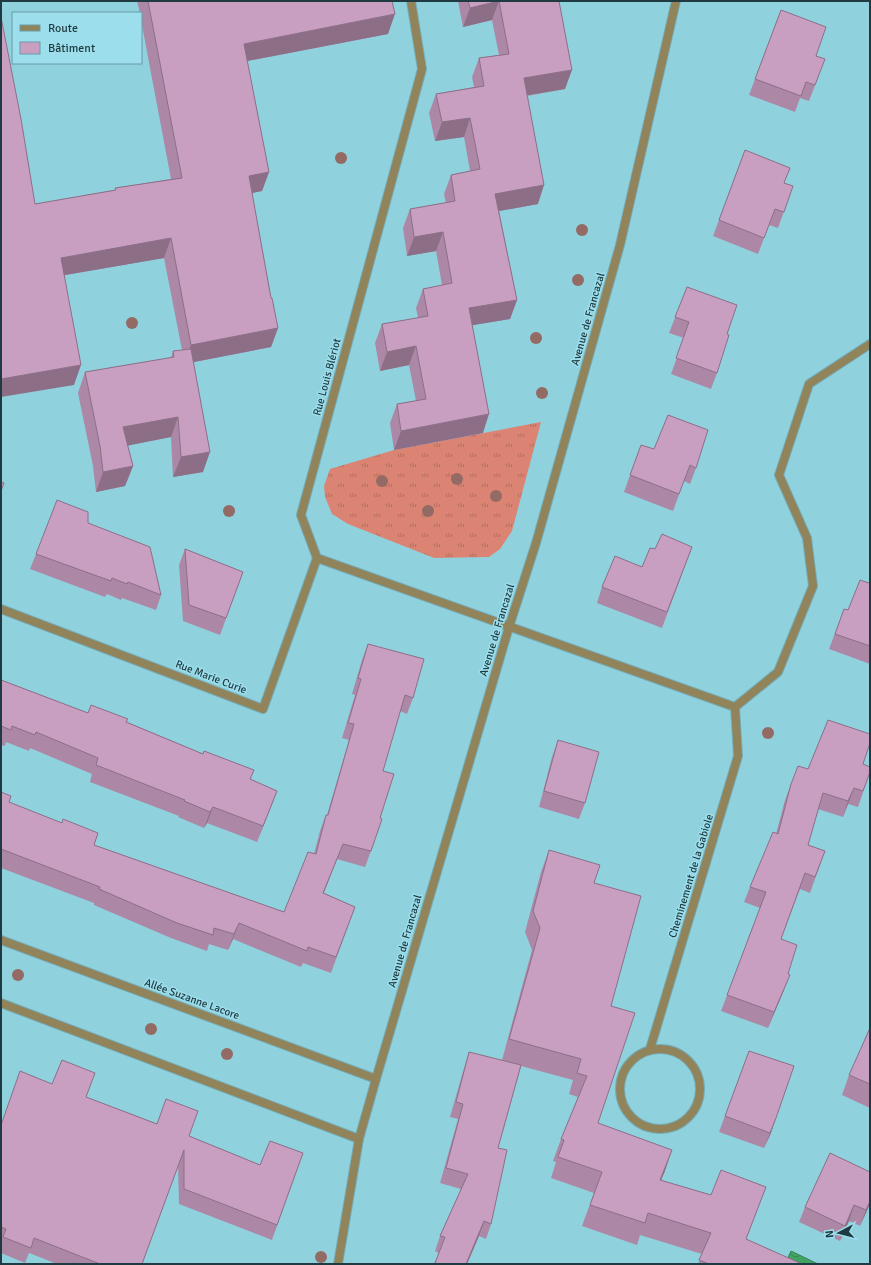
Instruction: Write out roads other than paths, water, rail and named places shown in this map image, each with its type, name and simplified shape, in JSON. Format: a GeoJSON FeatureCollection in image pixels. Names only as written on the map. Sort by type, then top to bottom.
{"type":"FeatureCollection","features":[{"type":"Feature","properties":{"kind":"street","name":"Rue Louis Blériot"},"geometry":{"type":"LineString","coordinates":[[317,558],[301,515],[422,69],[411,1]]}},
{"type":"Feature","properties":{"kind":"street","name":"Avenue de Francazal"},"geometry":{"type":"LineString","coordinates":[[338,1264],[359,1140],[509,627],[536,543],[620,245],[676,1]]}},
{"type":"Feature","properties":{"kind":"street"},"geometry":{"type":"LineString","coordinates":[[317,558],[735,707],[778,672],[813,586],[807,538],[779,474],[809,384],[870,344]]}},
{"type":"Feature","properties":{"kind":"street","name":"Rue Marie Curie"},"geometry":{"type":"LineString","coordinates":[[1,609],[263,709],[317,558]]}},
{"type":"Feature","properties":{"kind":"street","name":"Cheminement de la Gabiole"},"geometry":{"type":"LineString","coordinates":[[650,1049],[738,756],[735,707]]}},
{"type":"Feature","properties":{"kind":"street","name":"Allée Suzanne Lacore"},"geometry":{"type":"LineString","coordinates":[[1,940],[376,1079]]}},
{"type":"Feature","properties":{"kind":"street"},"geometry":{"type":"LineString","coordinates":[[1,1003],[359,1140]]}},
{"type":"Feature","properties":{"kind":"street"},"geometry":{"type":"LineString","coordinates":[[664,1048],[677,1052],[688,1060],[696,1071],[700,1084],[699,1098],[694,1110],[685,1120],[673,1127],[660,1129],[641,1124],[636,1121],[627,1111],[621,1100],[620,1087],[622,1074],[629,1063],[639,1054],[650,1049],[664,1048]]}},
{"type":"Feature","properties":{"kind":"water"},"geometry":{"type":"Polygon","coordinates":[[[791,1251],[818,1264],[785,1264],[791,1251]]]}}]}
